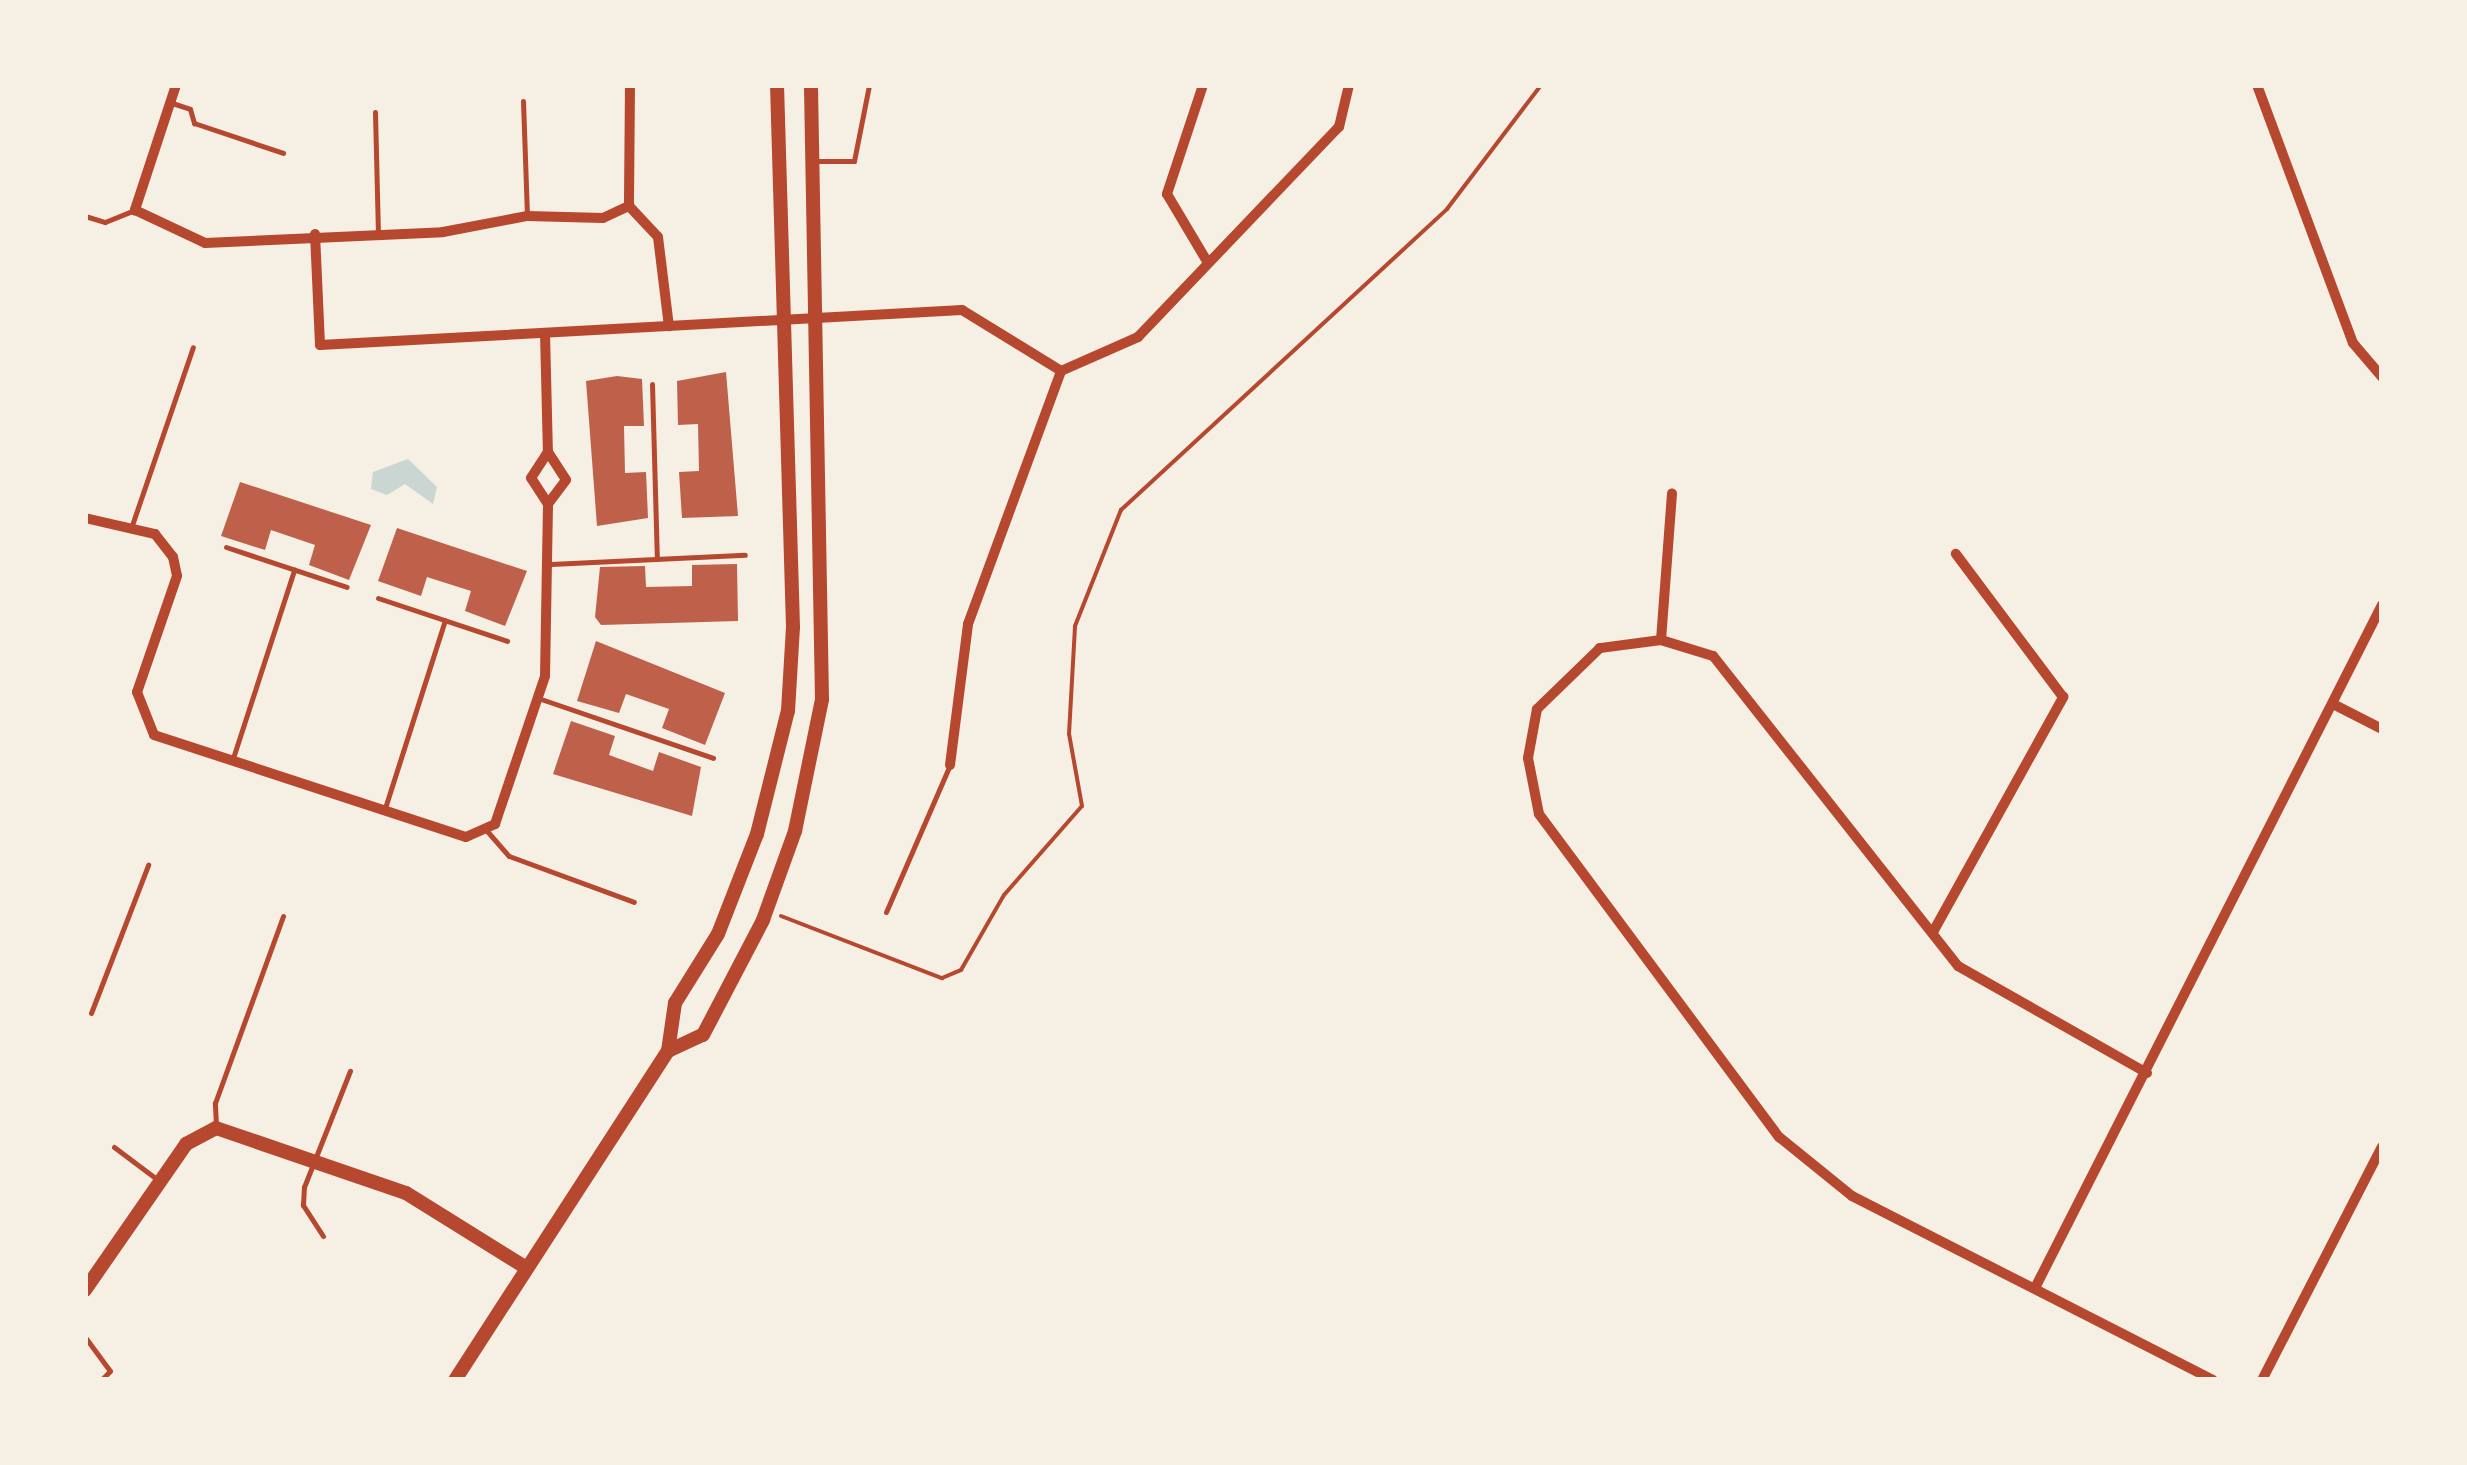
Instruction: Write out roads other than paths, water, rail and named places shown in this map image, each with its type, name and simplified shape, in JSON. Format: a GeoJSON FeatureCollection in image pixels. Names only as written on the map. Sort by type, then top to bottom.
{"type":"FeatureCollection","features":[{"type":"Feature","properties":{"kind":"street"},"geometry":{"type":"LineString","coordinates":[[176,85],[135,210],[205,242],[378,231],[443,232],[528,216],[603,218],[629,206]]}},
{"type":"Feature","properties":{"kind":"street"},"geometry":{"type":"LineString","coordinates":[[630,85],[629,206],[658,237],[669,326]]}},
{"type":"Feature","properties":{"kind":"street"},"geometry":{"type":"LineString","coordinates":[[456,1380],[525,1267],[668,1052],[675,1002],[718,934],[757,834],[788,711],[793,574],[781,320],[778,85]]}},
{"type":"Feature","properties":{"kind":"street"},"geometry":{"type":"LineString","coordinates":[[668,1052],[703,1035],[766,909],[794,831],[822,699],[812,85]]}},
{"type":"Feature","properties":{"kind":"street"},"geometry":{"type":"LineString","coordinates":[[1203,85],[1168,194],[1208,263]]}},
{"type":"Feature","properties":{"kind":"street"},"geometry":{"type":"LineString","coordinates":[[950,764],[968,624],[1060,371],[1138,337],[1339,126],[1349,85]]}},
{"type":"Feature","properties":{"kind":"street"},"geometry":{"type":"LineString","coordinates":[[2257,85],[2353,343],[2382,377]]}},
{"type":"Feature","properties":{"kind":"street"},"geometry":{"type":"LineString","coordinates":[[315,234],[320,345],[962,310],[1060,371]]}},
{"type":"Feature","properties":{"kind":"street"},"geometry":{"type":"LineString","coordinates":[[544,333],[548,452],[566,480],[548,504]]}},
{"type":"Feature","properties":{"kind":"street"},"geometry":{"type":"LineString","coordinates":[[85,518],[155,534],[177,576],[137,692],[140,718],[154,735],[466,837],[495,824],[538,698],[551,564],[548,504],[531,478],[548,452]]}},
{"type":"Feature","properties":{"kind":"street"},"geometry":{"type":"LineString","coordinates":[[1661,640],[1672,493]]}},
{"type":"Feature","properties":{"kind":"street"},"geometry":{"type":"LineString","coordinates":[[1932,932],[2063,697],[1956,554]]}},
{"type":"Feature","properties":{"kind":"street"},"geometry":{"type":"LineString","coordinates":[[2035,1288],[2382,606]]}},
{"type":"Feature","properties":{"kind":"street"},"geometry":{"type":"LineString","coordinates":[[2147,1073],[2026,1012],[1958,966],[1731,670],[1661,640],[1600,648],[1537,708],[1528,758],[1539,814],[1779,1137],[1852,1196],[2213,1380]]}},
{"type":"Feature","properties":{"kind":"street"},"geometry":{"type":"LineString","coordinates":[[2333,704],[2382,729]]}},
{"type":"Feature","properties":{"kind":"street"},"geometry":{"type":"LineString","coordinates":[[85,1290],[186,1144],[216,1128],[314,1160],[457,1218],[525,1267]]}},
{"type":"Feature","properties":{"kind":"street"},"geometry":{"type":"LineString","coordinates":[[2262,1380],[2382,1147]]}},
{"type":"Feature","properties":{"kind":"lane"},"geometry":{"type":"LineString","coordinates":[[812,161],[854,160],[870,85]]}},
{"type":"Feature","properties":{"kind":"lane"},"geometry":{"type":"LineString","coordinates":[[523,101],[528,216]]}},
{"type":"Feature","properties":{"kind":"lane"},"geometry":{"type":"LineString","coordinates":[[170,102],[190,109],[194,123],[283,153]]}},
{"type":"Feature","properties":{"kind":"lane"},"geometry":{"type":"LineString","coordinates":[[375,112],[378,231]]}},
{"type":"Feature","properties":{"kind":"lane"},"geometry":{"type":"LineString","coordinates":[[85,216],[106,222],[135,210]]}},
{"type":"Feature","properties":{"kind":"lane"},"geometry":{"type":"LineString","coordinates":[[131,528],[193,347]]}},
{"type":"Feature","properties":{"kind":"lane"},"geometry":{"type":"LineString","coordinates":[[652,384],[657,559]]}},
{"type":"Feature","properties":{"kind":"lane"},"geometry":{"type":"LineString","coordinates":[[226,547],[347,587]]}},
{"type":"Feature","properties":{"kind":"lane"},"geometry":{"type":"LineString","coordinates":[[551,564],[745,555]]}},
{"type":"Feature","properties":{"kind":"lane"},"geometry":{"type":"LineString","coordinates":[[232,760],[294,570]]}},
{"type":"Feature","properties":{"kind":"lane"},"geometry":{"type":"LineString","coordinates":[[378,598],[507,641]]}},
{"type":"Feature","properties":{"kind":"lane"},"geometry":{"type":"LineString","coordinates":[[384,811],[445,620]]}},
{"type":"Feature","properties":{"kind":"lane"},"geometry":{"type":"LineString","coordinates":[[538,698],[713,758]]}},
{"type":"Feature","properties":{"kind":"lane"},"geometry":{"type":"LineString","coordinates":[[886,912],[950,764]]}},
{"type":"Feature","properties":{"kind":"lane"},"geometry":{"type":"LineString","coordinates":[[485,828],[509,856],[634,902]]}},
{"type":"Feature","properties":{"kind":"lane"},"geometry":{"type":"LineString","coordinates":[[91,1014],[148,865]]}},
{"type":"Feature","properties":{"kind":"lane"},"geometry":{"type":"LineString","coordinates":[[216,1128],[215,1104],[283,916]]}},
{"type":"Feature","properties":{"kind":"lane"},"geometry":{"type":"LineString","coordinates":[[323,1236],[303,1205],[314,1160],[350,1072]]}},
{"type":"Feature","properties":{"kind":"lane"},"geometry":{"type":"LineString","coordinates":[[114,1147],[160,1181]]}},
{"type":"Feature","properties":{"kind":"lane"},"geometry":{"type":"LineString","coordinates":[[85,1337],[110,1372],[101,1380]]}}]}
